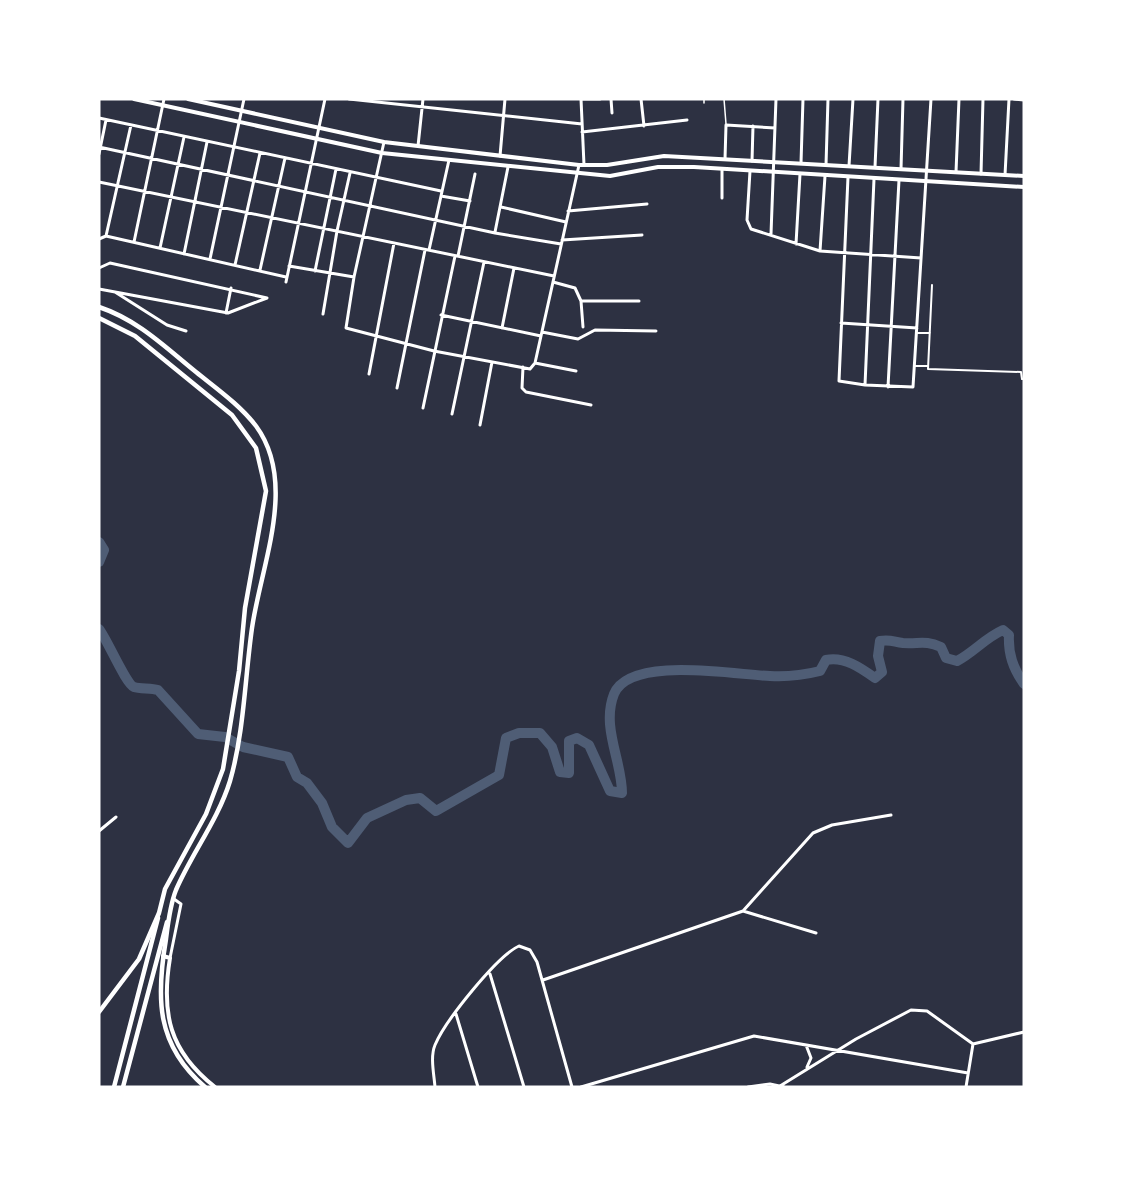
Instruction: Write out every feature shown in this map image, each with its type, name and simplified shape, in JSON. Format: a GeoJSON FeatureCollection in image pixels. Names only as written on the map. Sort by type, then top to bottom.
{"type":"FeatureCollection","features":[{"type":"Feature","properties":{"kind":"main road"},"geometry":{"type":"LineString","coordinates":[[99,307],[116,313],[143,328],[241,409],[257,427],[269,450],[276,482],[276,505],[252,627],[230,781],[215,818],[175,891],[159,987],[164,1027],[183,1064],[205,1087]]}},
{"type":"Feature","properties":{"kind":"main road"},"geometry":{"type":"LineString","coordinates":[[99,318],[135,336],[244,428],[256,448],[265,476],[265,507],[245,608],[239,671],[223,769],[206,814],[165,890],[114,1087]]}},
{"type":"Feature","properties":{"kind":"main road"},"geometry":{"type":"LineString","coordinates":[[99,1012],[139,958],[159,913]]}},
{"type":"Feature","properties":{"kind":"main road"},"geometry":{"type":"LineString","coordinates":[[123,1087],[160,940],[170,914]]}},
{"type":"Feature","properties":{"kind":"street"},"geometry":{"type":"LineString","coordinates":[[134,99],[382,153],[577,174],[610,176],[657,167],[1024,187]]}},
{"type":"Feature","properties":{"kind":"street"},"geometry":{"type":"LineString","coordinates":[[134,242],[164,99]]}},
{"type":"Feature","properties":{"kind":"street"},"geometry":{"type":"LineString","coordinates":[[188,99],[384,142],[581,165],[607,165],[664,156],[1024,176]]}},
{"type":"Feature","properties":{"kind":"street"},"geometry":{"type":"LineString","coordinates":[[210,260],[244,99]]}},
{"type":"Feature","properties":{"kind":"street"},"geometry":{"type":"LineString","coordinates":[[286,282],[325,99]]}},
{"type":"Feature","properties":{"kind":"street"},"geometry":{"type":"LineString","coordinates":[[350,99],[582,124]]}},
{"type":"Feature","properties":{"kind":"street"},"geometry":{"type":"LineString","coordinates":[[418,146],[423,99]]}},
{"type":"Feature","properties":{"kind":"street"},"geometry":{"type":"LineString","coordinates":[[500,156],[505,99]]}},
{"type":"Feature","properties":{"kind":"street"},"geometry":{"type":"LineString","coordinates":[[384,142],[345,326],[350,331],[464,358],[532,369],[568,211],[581,165],[581,99],[600,99]]}},
{"type":"Feature","properties":{"kind":"street"},"geometry":{"type":"LineString","coordinates":[[611,99],[612,113]]}},
{"type":"Feature","properties":{"kind":"street"},"geometry":{"type":"LineString","coordinates":[[641,99],[645,126]]}},
{"type":"Feature","properties":{"kind":"street"},"geometry":{"type":"LineString","coordinates":[[771,234],[777,99]]}},
{"type":"Feature","properties":{"kind":"street"},"geometry":{"type":"LineString","coordinates":[[801,164],[803,99]]}},
{"type":"Feature","properties":{"kind":"street"},"geometry":{"type":"LineString","coordinates":[[826,165],[828,99]]}},
{"type":"Feature","properties":{"kind":"street"},"geometry":{"type":"LineString","coordinates":[[849,166],[853,99]]}},
{"type":"Feature","properties":{"kind":"street"},"geometry":{"type":"LineString","coordinates":[[874,168],[878,99]]}},
{"type":"Feature","properties":{"kind":"street"},"geometry":{"type":"LineString","coordinates":[[901,169],[903,99]]}},
{"type":"Feature","properties":{"kind":"street"},"geometry":{"type":"LineString","coordinates":[[848,177],[839,379],[841,383],[865,386],[910,387],[915,382],[931,99]]}},
{"type":"Feature","properties":{"kind":"street"},"geometry":{"type":"LineString","coordinates":[[956,172],[959,99]]}},
{"type":"Feature","properties":{"kind":"street"},"geometry":{"type":"LineString","coordinates":[[981,174],[983,99]]}},
{"type":"Feature","properties":{"kind":"street"},"geometry":{"type":"LineString","coordinates":[[1005,175],[1009,99]]}},
{"type":"Feature","properties":{"kind":"street"},"geometry":{"type":"LineString","coordinates":[[1014,99],[1024,100]]}},
{"type":"Feature","properties":{"kind":"street"},"geometry":{"type":"LineString","coordinates":[[99,118],[376,176],[470,201]]}},
{"type":"Feature","properties":{"kind":"street"},"geometry":{"type":"LineString","coordinates":[[99,154],[106,120]]}},
{"type":"Feature","properties":{"kind":"street"},"geometry":{"type":"LineString","coordinates":[[582,132],[687,120]]}},
{"type":"Feature","properties":{"kind":"street"},"geometry":{"type":"LineString","coordinates":[[725,159],[726,124],[775,128]]}},
{"type":"Feature","properties":{"kind":"street"},"geometry":{"type":"LineString","coordinates":[[106,236],[131,125]]}},
{"type":"Feature","properties":{"kind":"street"},"geometry":{"type":"LineString","coordinates":[[752,161],[753,126]]}},
{"type":"Feature","properties":{"kind":"street"},"geometry":{"type":"LineString","coordinates":[[160,248],[184,136]]}},
{"type":"Feature","properties":{"kind":"street"},"geometry":{"type":"LineString","coordinates":[[184,254],[207,142]]}},
{"type":"Feature","properties":{"kind":"street"},"geometry":{"type":"LineString","coordinates":[[100,147],[495,233],[561,242],[642,235]]}},
{"type":"Feature","properties":{"kind":"street"},"geometry":{"type":"LineString","coordinates":[[236,265],[260,153]]}},
{"type":"Feature","properties":{"kind":"street"},"geometry":{"type":"LineString","coordinates":[[260,271],[285,158]]}},
{"type":"Feature","properties":{"kind":"street"},"geometry":{"type":"LineString","coordinates":[[397,388],[405,344],[449,160]]}},
{"type":"Feature","properties":{"kind":"street"},"geometry":{"type":"LineString","coordinates":[[495,233],[508,167]]}},
{"type":"Feature","properties":{"kind":"street"},"geometry":{"type":"LineString","coordinates":[[315,271],[336,169]]}},
{"type":"Feature","properties":{"kind":"street"},"geometry":{"type":"LineString","coordinates":[[722,169],[722,198]]}},
{"type":"Feature","properties":{"kind":"street"},"geometry":{"type":"LineString","coordinates":[[750,171],[747,220],[751,229],[820,251],[921,258]]}},
{"type":"Feature","properties":{"kind":"street"},"geometry":{"type":"LineString","coordinates":[[323,314],[350,172]]}},
{"type":"Feature","properties":{"kind":"street"},"geometry":{"type":"LineString","coordinates":[[423,408],[441,315],[465,226],[475,174]]}},
{"type":"Feature","properties":{"kind":"street"},"geometry":{"type":"LineString","coordinates":[[796,244],[800,174]]}},
{"type":"Feature","properties":{"kind":"street"},"geometry":{"type":"LineString","coordinates":[[820,251],[825,176]]}},
{"type":"Feature","properties":{"kind":"street"},"geometry":{"type":"LineString","coordinates":[[865,386],[874,179]]}},
{"type":"Feature","properties":{"kind":"street"},"geometry":{"type":"LineString","coordinates":[[888,387],[899,180]]}},
{"type":"Feature","properties":{"kind":"street"},"geometry":{"type":"LineString","coordinates":[[99,182],[554,276]]}},
{"type":"Feature","properties":{"kind":"street"},"geometry":{"type":"LineString","coordinates":[[568,211],[647,204]]}},
{"type":"Feature","properties":{"kind":"street"},"geometry":{"type":"LineString","coordinates":[[501,207],[566,222]]}},
{"type":"Feature","properties":{"kind":"street"},"geometry":{"type":"LineString","coordinates":[[99,238],[106,236],[286,277]]}},
{"type":"Feature","properties":{"kind":"street"},"geometry":{"type":"LineString","coordinates":[[369,374],[394,243]]}},
{"type":"Feature","properties":{"kind":"street"},"geometry":{"type":"LineString","coordinates":[[452,414],[484,262]]}},
{"type":"Feature","properties":{"kind":"street"},"geometry":{"type":"LineString","coordinates":[[99,268],[110,263],[231,288],[265,296],[266,299],[226,313],[99,289]]}},
{"type":"Feature","properties":{"kind":"street"},"geometry":{"type":"LineString","coordinates":[[289,266],[354,278]]}},
{"type":"Feature","properties":{"kind":"street"},"geometry":{"type":"LineString","coordinates":[[502,328],[514,268]]}},
{"type":"Feature","properties":{"kind":"street"},"geometry":{"type":"LineString","coordinates":[[553,282],[574,287],[581,301],[583,327]]}},
{"type":"Feature","properties":{"kind":"street"},"geometry":{"type":"LineString","coordinates":[[928,366],[932,285]]}},
{"type":"Feature","properties":{"kind":"street"},"geometry":{"type":"LineString","coordinates":[[226,313],[231,288]]}},
{"type":"Feature","properties":{"kind":"street"},"geometry":{"type":"LineString","coordinates":[[114,291],[167,325],[186,331]]}},
{"type":"Feature","properties":{"kind":"street"},"geometry":{"type":"LineString","coordinates":[[581,301],[639,301]]}},
{"type":"Feature","properties":{"kind":"street"},"geometry":{"type":"LineString","coordinates":[[441,315],[502,328],[578,339],[595,330],[656,331]]}},
{"type":"Feature","properties":{"kind":"street"},"geometry":{"type":"LineString","coordinates":[[841,323],[917,328]]}},
{"type":"Feature","properties":{"kind":"street"},"geometry":{"type":"LineString","coordinates":[[917,333],[930,333]]}},
{"type":"Feature","properties":{"kind":"street"},"geometry":{"type":"LineString","coordinates":[[480,425],[492,362]]}},
{"type":"Feature","properties":{"kind":"street"},"geometry":{"type":"LineString","coordinates":[[535,363],[576,371]]}},
{"type":"Feature","properties":{"kind":"street"},"geometry":{"type":"LineString","coordinates":[[915,366],[928,366],[928,369],[1022,372],[1022,379],[1024,379]]}},
{"type":"Feature","properties":{"kind":"street"},"geometry":{"type":"LineString","coordinates":[[524,367],[522,384],[526,392],[591,405]]}},
{"type":"Feature","properties":{"kind":"street"},"geometry":{"type":"LineString","coordinates":[[543,980],[743,911],[806,837],[832,825],[891,816]]}},
{"type":"Feature","properties":{"kind":"street"},"geometry":{"type":"LineString","coordinates":[[99,831],[116,817]]}},
{"type":"Feature","properties":{"kind":"street"},"geometry":{"type":"LineString","coordinates":[[174,898],[181,904],[166,989],[171,1030],[187,1060],[215,1087]]}},
{"type":"Feature","properties":{"kind":"street"},"geometry":{"type":"LineString","coordinates":[[743,911],[816,933]]}},
{"type":"Feature","properties":{"kind":"street"},"geometry":{"type":"LineString","coordinates":[[435,1087],[434,1047],[465,999],[519,946],[530,950],[537,962],[572,1087]]}},
{"type":"Feature","properties":{"kind":"street"},"geometry":{"type":"LineString","coordinates":[[163,956],[170,958]]}},
{"type":"Feature","properties":{"kind":"street"},"geometry":{"type":"LineString","coordinates":[[489,973],[524,1087]]}},
{"type":"Feature","properties":{"kind":"street"},"geometry":{"type":"LineString","coordinates":[[748,1087],[758,1084],[782,1087],[806,1068],[911,1010],[927,1011],[973,1044],[1024,1032]]}},
{"type":"Feature","properties":{"kind":"street"},"geometry":{"type":"LineString","coordinates":[[456,1013],[478,1087]]}},
{"type":"Feature","properties":{"kind":"street"},"geometry":{"type":"LineString","coordinates":[[581,1087],[754,1036],[968,1073]]}},
{"type":"Feature","properties":{"kind":"street"},"geometry":{"type":"LineString","coordinates":[[806,1044],[810,1058],[806,1068]]}},
{"type":"Feature","properties":{"kind":"street"},"geometry":{"type":"LineString","coordinates":[[966,1087],[973,1044]]}},
{"type":"Feature","properties":{"kind":"lane"},"geometry":{"type":"LineString","coordinates":[[724,99],[726,124]]}},
{"type":"Feature","properties":{"kind":"waterway"},"geometry":{"type":"LineString","coordinates":[[99,542],[104,550],[99,562]]}},
{"type":"Feature","properties":{"kind":"waterway"},"geometry":{"type":"LineString","coordinates":[[99,629],[131,684],[136,688],[158,690],[198,734],[225,737],[243,747],[288,757],[297,777],[307,783],[322,803],[332,827],[348,843],[367,818],[406,800],[420,798],[436,811],[499,775],[506,738],[519,733],[540,733],[552,747],[560,772],[569,773],[569,741],[577,738],[589,745],[610,791],[622,793],[611,731],[611,706],[614,694],[624,682],[640,675],[685,670],[770,676],[802,675],[820,671],[826,660],[833,659],[852,664],[875,678],[882,672],[878,656],[880,641],[931,644],[941,647],[946,658],[957,661],[1003,630],[1009,635],[1012,661],[1024,684]]}}]}
